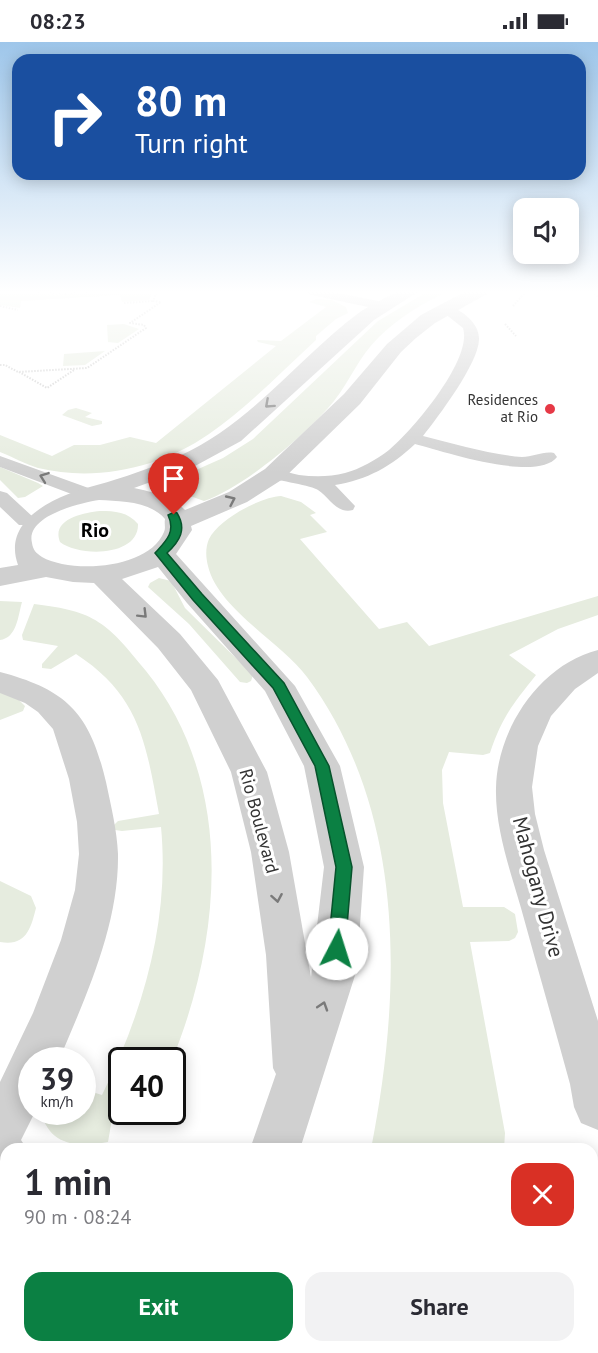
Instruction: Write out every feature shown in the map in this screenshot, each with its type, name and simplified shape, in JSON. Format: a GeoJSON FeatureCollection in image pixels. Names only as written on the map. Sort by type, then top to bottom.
{"type":"FeatureCollection","features":[{"type":"Feature","properties":{"kind":"street"},"geometry":{"type":"LineString","coordinates":[[326,351],[233,436],[188,461],[93,493],[50,504],[31,515],[15,527],[20,551],[30,561],[45,569],[71,574],[101,574],[134,566],[169,538],[274,474],[352,399],[391,351]]}},
{"type":"Feature","properties":{"kind":"street","name":"Rio Boulevard"},"geometry":{"type":"LineString","coordinates":[[93,493],[145,496],[167,507],[169,538],[197,597],[279,686],[322,766],[344,867],[335,969],[277,1143]]}},
{"type":"Feature","properties":{"kind":"street"},"geometry":{"type":"LineString","coordinates":[[0,577],[45,569]]}},
{"type":"Feature","properties":{"kind":"street","name":"Rio Boulevard"},"geometry":{"type":"LineString","coordinates":[[101,574],[170,641],[206,687],[249,772],[270,852],[287,955],[299,1082]]}},
{"type":"Feature","properties":{"kind":"street","name":"Mahogany Drive"},"geometry":{"type":"LineString","coordinates":[[598,660],[573,674],[552,691],[536,711],[524,733],[514,787],[518,822],[526,859],[594,1084],[598,1107]]}},
{"type":"Feature","properties":{"kind":"street"},"geometry":{"type":"LineString","coordinates":[[0,682],[23,688],[45,700],[62,714],[77,743],[95,816],[98,865],[87,920],[64,992],[41,1047]]}},
{"type":"Feature","properties":{"kind":"street"},"geometry":{"type":"LineString","coordinates":[[0,1130],[18,1096]]}},
{"type":"Feature","properties":{"kind":"lane"},"geometry":{"type":"LineString","coordinates":[[274,474],[322,483],[337,481],[368,471],[412,438],[431,416],[468,351]]}},
{"type":"Feature","properties":{"kind":"lane"},"geometry":{"type":"LineString","coordinates":[[412,438],[517,463],[542,462],[548,457]]}},
{"type":"Feature","properties":{"kind":"lane"},"geometry":{"type":"LineString","coordinates":[[0,461],[93,493]]}},
{"type":"Feature","properties":{"kind":"lane"},"geometry":{"type":"LineString","coordinates":[[322,483],[346,506]]}},
{"type":"Feature","properties":{"kind":"lane"},"geometry":{"type":"LineString","coordinates":[[0,497],[15,527]]}},
{"type":"Feature","properties":{"kind":"path"},"geometry":{"type":"LineString","coordinates":[[18,372],[87,368],[112,351]]}},
{"type":"Feature","properties":{"kind":"path"},"geometry":{"type":"LineString","coordinates":[[0,365],[5,365],[47,388],[75,368]]}},
{"type":"Feature","properties":{"kind":"shaded area"},"geometry":{"type":"Polygon","coordinates":[[[105,351],[85,365],[63,366],[64,354],[105,351]]]}},
{"type":"Feature","properties":{"kind":"shaded area"},"geometry":{"type":"Polygon","coordinates":[[[270,351],[304,351],[237,413],[209,434],[170,456],[149,463],[105,472],[60,472],[28,465],[0,452],[0,435],[52,456],[74,445],[100,445],[130,437],[156,443],[270,351]]]}},
{"type":"Feature","properties":{"kind":"shaded area"},"geometry":{"type":"Polygon","coordinates":[[[346,351],[367,351],[334,401],[308,429],[237,485],[204,501],[168,488],[169,482],[223,458],[253,439],[346,351]]]}},
{"type":"Feature","properties":{"kind":"shaded area"},"geometry":{"type":"Polygon","coordinates":[[[76,408],[92,413],[85,417],[102,421],[102,424],[92,426],[62,415],[76,408]]]}},
{"type":"Feature","properties":{"kind":"shaded area"},"geometry":{"type":"Polygon","coordinates":[[[0,467],[43,486],[25,497],[18,498],[0,480],[0,467]]]}},
{"type":"Feature","properties":{"kind":"shaded area"},"geometry":{"type":"Polygon","coordinates":[[[281,496],[301,502],[316,513],[310,515],[327,532],[300,539],[379,629],[407,622],[429,646],[598,596],[598,615],[558,629],[509,655],[536,675],[509,711],[490,753],[483,755],[449,752],[442,770],[443,803],[463,907],[504,907],[515,914],[518,932],[515,938],[509,941],[470,942],[505,1133],[504,1143],[372,1143],[388,1028],[391,966],[388,904],[379,844],[364,785],[340,730],[307,677],[224,597],[214,582],[207,560],[206,549],[209,539],[221,524],[251,505],[281,496]]]}},
{"type":"Feature","properties":{"kind":"shaded area"},"geometry":{"type":"Polygon","coordinates":[[[100,511],[121,513],[130,517],[138,524],[136,535],[129,543],[106,551],[80,550],[60,542],[58,534],[64,523],[85,513],[100,511]]]}},
{"type":"Feature","properties":{"kind":"shaded area"},"geometry":{"type":"Polygon","coordinates":[[[159,578],[171,581],[185,608],[253,675],[251,681],[240,682],[189,624],[148,587],[150,583],[159,578]]]}},
{"type":"Feature","properties":{"kind":"shaded area"},"geometry":{"type":"Polygon","coordinates":[[[0,601],[22,602],[13,631],[0,640],[0,601]]]}},
{"type":"Feature","properties":{"kind":"shaded area"},"geometry":{"type":"Polygon","coordinates":[[[34,604],[72,611],[99,622],[121,641],[146,671],[175,714],[195,761],[207,810],[212,860],[210,911],[202,962],[189,1012],[177,1047],[124,1047],[150,965],[157,931],[163,862],[161,827],[122,831],[115,830],[114,825],[118,821],[159,814],[150,765],[137,723],[127,704],[114,687],[76,654],[51,669],[42,668],[42,664],[58,646],[23,640],[22,635],[34,604]]]}},
{"type":"Feature","properties":{"kind":"shaded area"},"geometry":{"type":"Polygon","coordinates":[[[0,692],[15,696],[25,706],[23,711],[0,720],[0,692]]]}},
{"type":"Feature","properties":{"kind":"shaded area"},"geometry":{"type":"Polygon","coordinates":[[[0,881],[31,896],[36,908],[29,929],[16,942],[0,942],[0,881]]]}},
{"type":"Feature","properties":{"kind":"shaded area"},"geometry":{"type":"Polygon","coordinates":[[[108,1082],[108,1125],[111,1125],[108,1142],[67,1142],[58,1138],[46,1125],[96,1125],[96,1093],[102,1095],[108,1082]]]}},
{"type":"Feature","properties":{"kind":"place","name":"Residences at Rio"},"geometry":{"type":"Point","coordinates":[550,409]}},
{"type":"Feature","properties":{"kind":"district","name":"Rio"},"geometry":{"type":"Point","coordinates":[95,530]}},
{"type":"Feature","properties":{"kind":"route"},"geometry":{"type":"LineString","coordinates":[[174,515],[177,523],[176,533],[171,543],[161,553],[197,597],[279,686],[322,766],[344,867],[337,949]]}}]}
